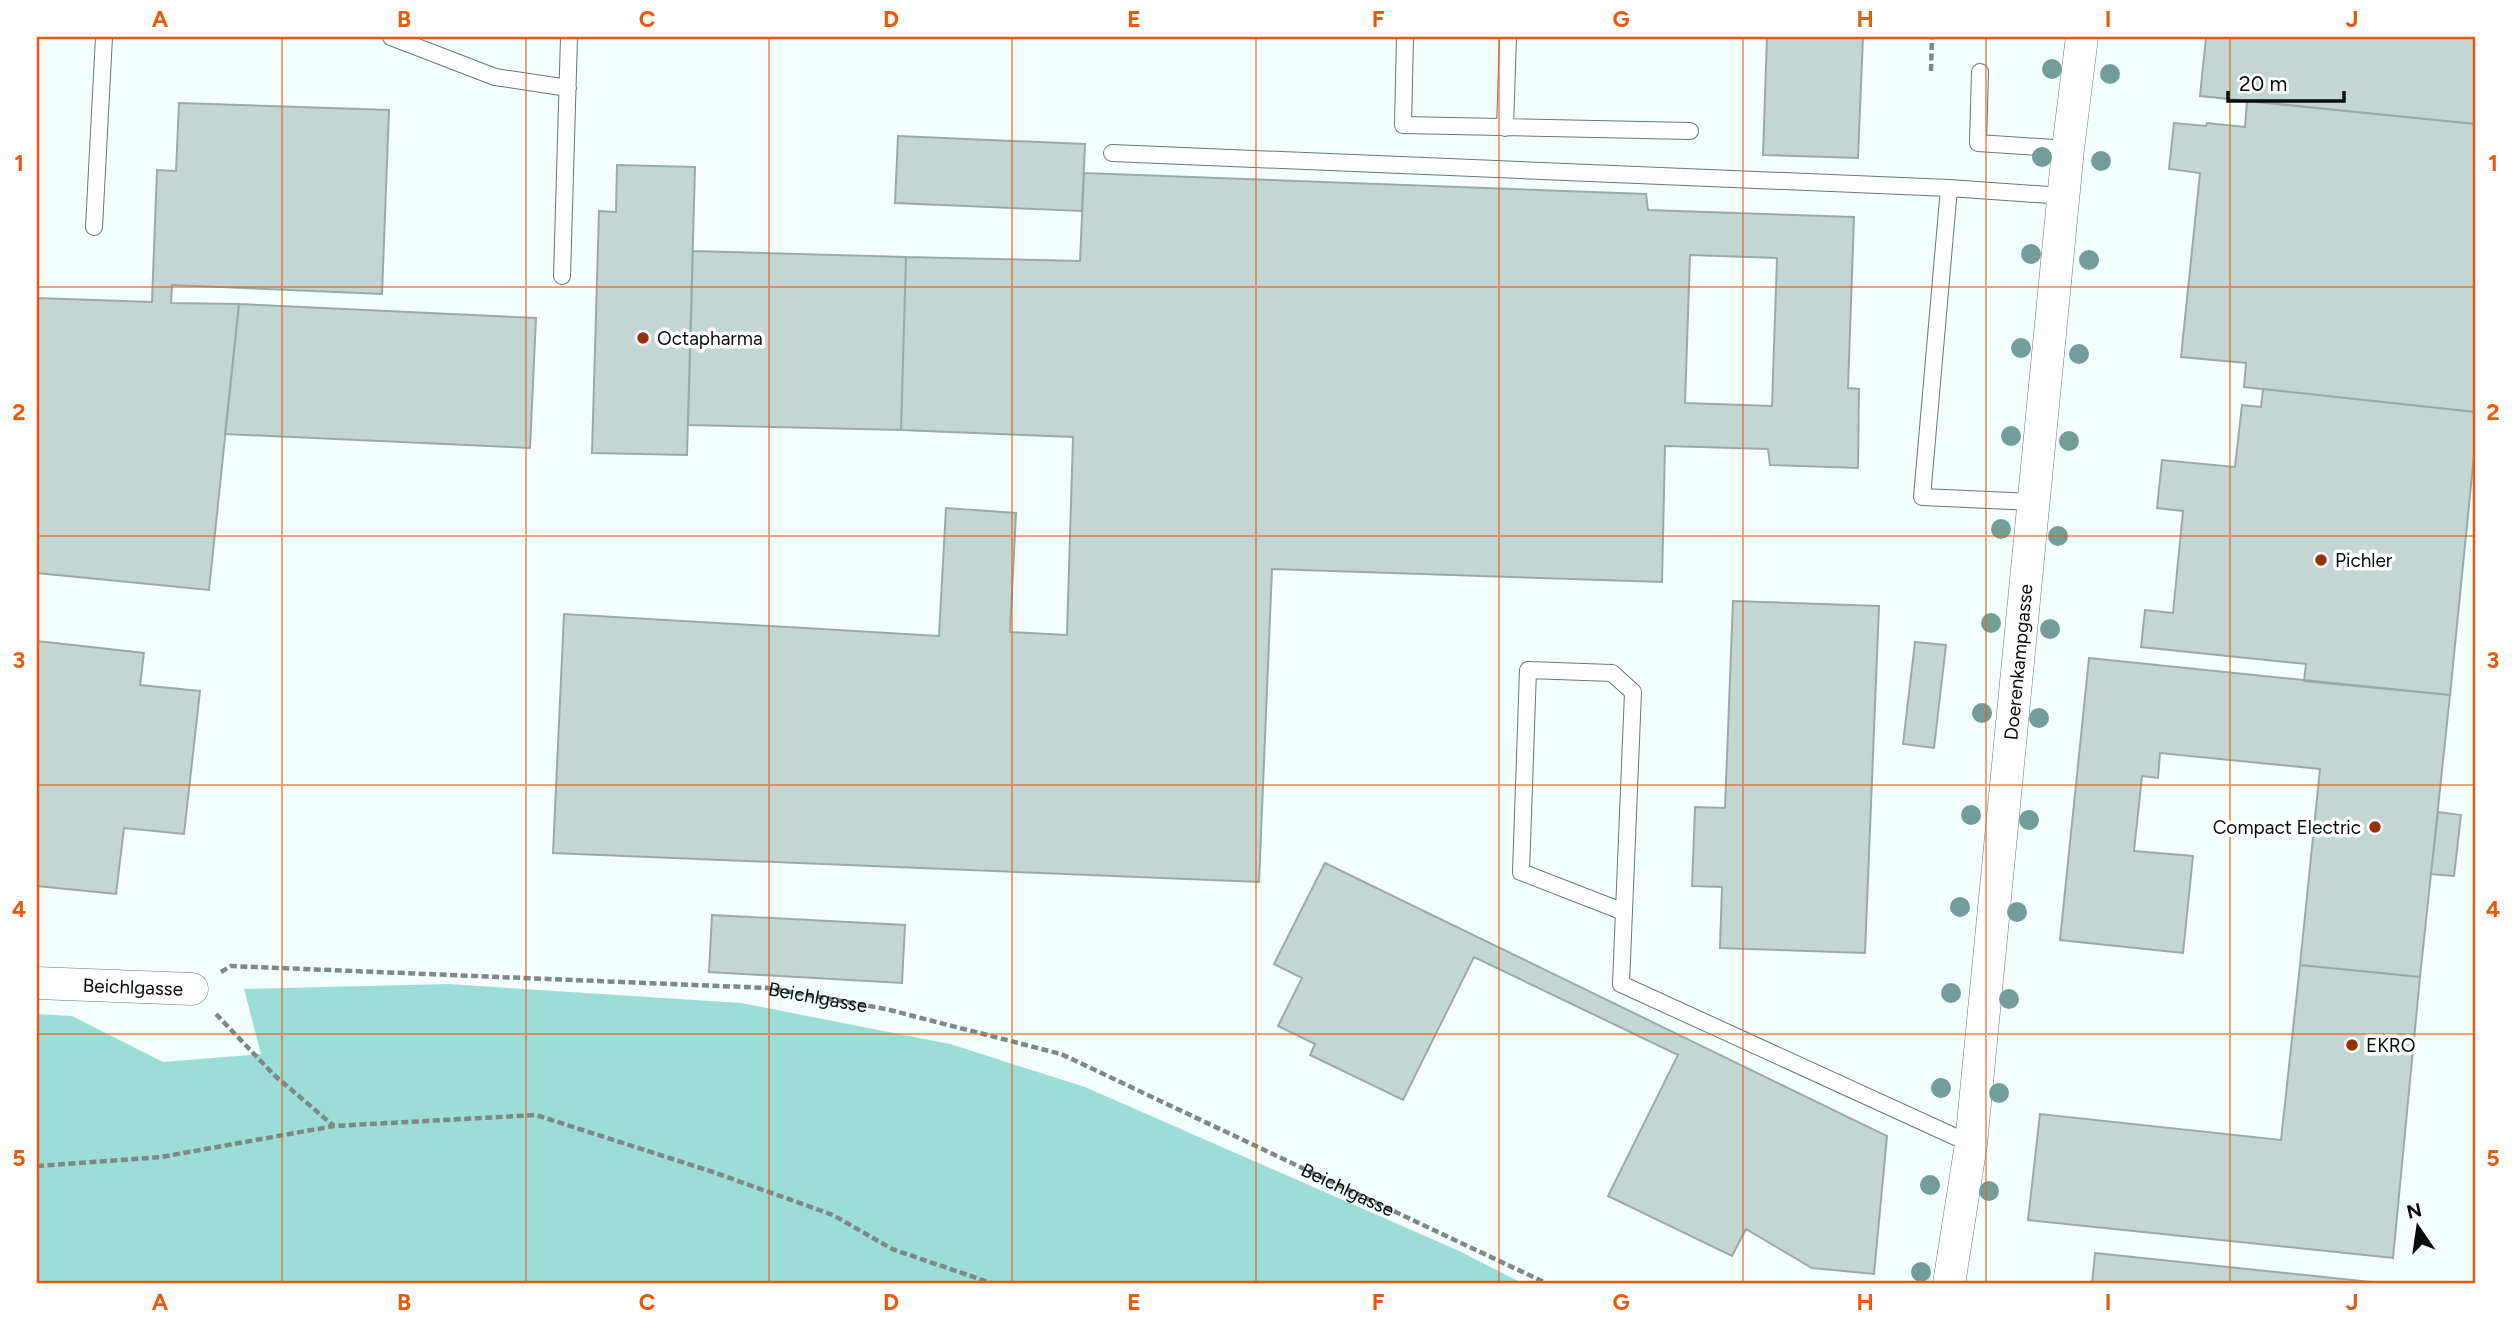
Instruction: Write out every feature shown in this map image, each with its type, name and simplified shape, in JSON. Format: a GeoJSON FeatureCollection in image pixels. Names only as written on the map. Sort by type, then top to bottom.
{"type":"FeatureCollection","features":[{"type":"Feature","properties":{"kind":"street","name":"Doerenkampgasse"},"geometry":{"type":"LineString","coordinates":[[1949,1284],[1971,1144],[2068,149],[2082,37]]}},
{"type":"Feature","properties":{"kind":"street","name":"Beichlgasse"},"geometry":{"type":"LineString","coordinates":[[37,983],[192,989]]}},
{"type":"Feature","properties":{"kind":"lane"},"geometry":{"type":"LineString","coordinates":[[94,227],[104,37]]}},
{"type":"Feature","properties":{"kind":"lane"},"geometry":{"type":"LineString","coordinates":[[391,37],[495,77],[568,88]]}},
{"type":"Feature","properties":{"kind":"lane"},"geometry":{"type":"LineString","coordinates":[[562,276],[569,37]]}},
{"type":"Feature","properties":{"kind":"lane"},"geometry":{"type":"LineString","coordinates":[[1405,37],[1403,125],[1690,131]]}},
{"type":"Feature","properties":{"kind":"lane"},"geometry":{"type":"LineString","coordinates":[[1505,128],[1508,37]]}},
{"type":"Feature","properties":{"kind":"lane"},"geometry":{"type":"LineString","coordinates":[[1980,72],[1978,143],[2068,149]]}},
{"type":"Feature","properties":{"kind":"lane"},"geometry":{"type":"LineString","coordinates":[[1112,153],[2064,195]]}},
{"type":"Feature","properties":{"kind":"lane"},"geometry":{"type":"LineString","coordinates":[[1949,188],[1922,497],[2034,502]]}},
{"type":"Feature","properties":{"kind":"lane"},"geometry":{"type":"LineString","coordinates":[[1624,912],[1521,872],[1528,670],[1612,673],[1633,692],[1624,912],[1621,984],[1971,1144]]}},
{"type":"Feature","properties":{"kind":"path"},"geometry":{"type":"LineString","coordinates":[[1931,71],[1932,37]]}},
{"type":"Feature","properties":{"kind":"path","name":"Beichlgasse"},"geometry":{"type":"LineString","coordinates":[[192,989],[231,966],[768,988],[886,1009],[1061,1054],[1548,1284]]}},
{"type":"Feature","properties":{"kind":"path"},"geometry":{"type":"LineString","coordinates":[[192,989],[274,1075],[334,1126]]}},
{"type":"Feature","properties":{"kind":"path"},"geometry":{"type":"LineString","coordinates":[[37,1166],[161,1157],[334,1126],[536,1115],[713,1172],[833,1215],[892,1249],[995,1284]]}},
{"type":"Feature","properties":{"kind":"shaded area"},"geometry":{"type":"Polygon","coordinates":[[[448,984],[741,1003],[950,1044],[1085,1087],[1457,1250],[1524,1284],[37,1284],[37,1014],[72,1016],[163,1062],[261,1054],[244,989],[448,984]]]}},
{"type":"Feature","properties":{"kind":"building"},"geometry":{"type":"Polygon","coordinates":[[[1767,37],[1863,37],[1858,158],[1763,155],[1767,37]]]}},
{"type":"Feature","properties":{"kind":"building"},"geometry":{"type":"Polygon","coordinates":[[[2206,37],[2475,37],[2475,124],[2200,96],[2206,37]]]}},
{"type":"Feature","properties":{"kind":"building"},"geometry":{"type":"Polygon","coordinates":[[[2247,101],[2475,124],[2475,412],[2244,387],[2246,363],[2181,357],[2200,173],[2169,169],[2174,123],[2245,127],[2247,101]]]}},
{"type":"Feature","properties":{"kind":"building"},"geometry":{"type":"Polygon","coordinates":[[[179,103],[389,110],[382,294],[172,285],[171,303],[239,304],[209,590],[37,573],[37,298],[152,302],[157,170],[176,171],[179,103]]]}},
{"type":"Feature","properties":{"kind":"building"},"geometry":{"type":"Polygon","coordinates":[[[898,136],[1085,144],[1082,211],[895,203],[898,136]]]}},
{"type":"Feature","properties":{"kind":"building","name":"Octapharma"},"geometry":{"type":"Polygon","coordinates":[[[617,165],[695,167],[687,455],[592,453],[599,211],[616,212],[617,165]]]}},
{"type":"Feature","properties":{"kind":"building"},"geometry":{"type":"Polygon","coordinates":[[[1084,173],[1646,194],[1648,210],[1854,217],[1848,388],[1859,389],[1858,468],[1770,465],[1768,449],[1665,446],[1662,582],[1272,569],[1259,882],[553,853],[564,614],[939,636],[946,508],[1016,513],[1010,632],[1067,635],[1073,437],[901,430],[906,257],[1080,261],[1084,173]],[[1690,255],[1685,403],[1772,406],[1777,258],[1690,255]]]}},
{"type":"Feature","properties":{"kind":"building"},"geometry":{"type":"Polygon","coordinates":[[[693,251],[906,257],[901,430],[688,425],[693,251]]]}},
{"type":"Feature","properties":{"kind":"building"},"geometry":{"type":"Polygon","coordinates":[[[239,304],[536,318],[530,448],[225,434],[239,304]]]}},
{"type":"Feature","properties":{"kind":"building","name":"Pichler"},"geometry":{"type":"Polygon","coordinates":[[[2263,389],[2475,412],[2475,445],[2450,695],[2304,681],[2306,664],[2141,647],[2145,610],[2173,613],[2183,511],[2157,508],[2162,460],[2235,467],[2242,405],[2261,407],[2263,389]]]}},
{"type":"Feature","properties":{"kind":"building"},"geometry":{"type":"Polygon","coordinates":[[[1733,601],[1879,606],[1865,953],[1720,948],[1722,887],[1692,886],[1695,807],[1725,808],[1733,601]]]}},
{"type":"Feature","properties":{"kind":"building"},"geometry":{"type":"Polygon","coordinates":[[[37,641],[144,653],[140,685],[200,691],[184,834],[124,828],[116,894],[37,886],[37,641]]]}},
{"type":"Feature","properties":{"kind":"building"},"geometry":{"type":"Polygon","coordinates":[[[1915,642],[1946,645],[1934,748],[1903,744],[1915,642]]]}},
{"type":"Feature","properties":{"kind":"building","name":"Compact Electric"},"geometry":{"type":"Polygon","coordinates":[[[2089,658],[2450,695],[2420,977],[2300,965],[2320,769],[2160,753],[2158,778],[2142,776],[2134,851],[2193,856],[2183,953],[2060,940],[2089,658]]]}},
{"type":"Feature","properties":{"kind":"building"},"geometry":{"type":"Polygon","coordinates":[[[2438,812],[2461,815],[2454,876],[2431,874],[2438,812]]]}},
{"type":"Feature","properties":{"kind":"building"},"geometry":{"type":"Polygon","coordinates":[[[1325,863],[1887,1136],[1874,1274],[1812,1268],[1746,1229],[1732,1256],[1608,1196],[1678,1055],[1474,957],[1403,1100],[1310,1055],[1315,1044],[1278,1026],[1302,978],[1274,964],[1325,863]]]}},
{"type":"Feature","properties":{"kind":"building"},"geometry":{"type":"Polygon","coordinates":[[[712,915],[905,925],[902,983],[709,972],[712,915]]]}},
{"type":"Feature","properties":{"kind":"building","name":"EKRO"},"geometry":{"type":"Polygon","coordinates":[[[2300,965],[2420,977],[2393,1258],[2028,1220],[2040,1114],[2281,1140],[2300,965]]]}},
{"type":"Feature","properties":{"kind":"building"},"geometry":{"type":"Polygon","coordinates":[[[2095,1253],[2390,1284],[2092,1284],[2095,1253]]]}},
{"type":"Feature","properties":{"kind":"place","name":"Octapharma"},"geometry":{"type":"Point","coordinates":[643,338]}},
{"type":"Feature","properties":{"kind":"place","name":"Pichler"},"geometry":{"type":"Point","coordinates":[2321,560]}},
{"type":"Feature","properties":{"kind":"place","name":"Compact Electric"},"geometry":{"type":"Point","coordinates":[2375,827]}},
{"type":"Feature","properties":{"kind":"place","name":"EKRO"},"geometry":{"type":"Point","coordinates":[2352,1045]}}]}
